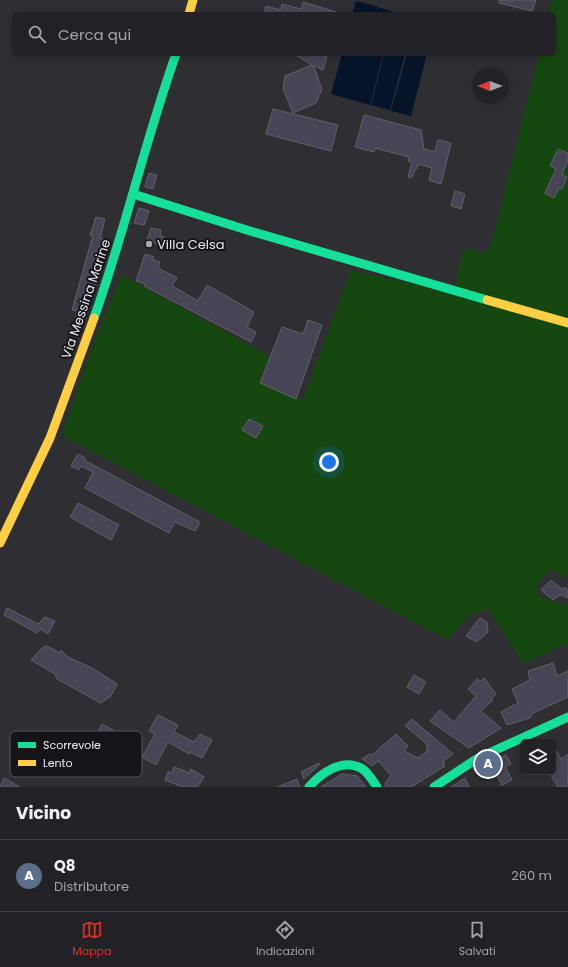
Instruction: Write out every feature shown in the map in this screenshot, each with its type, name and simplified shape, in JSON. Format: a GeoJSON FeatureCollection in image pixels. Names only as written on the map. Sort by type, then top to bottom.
{"type":"FeatureCollection","features":[{"type":"Feature","properties":{"kind":"main road"},"geometry":{"type":"LineString","coordinates":[[190,12],[193,0]]}},
{"type":"Feature","properties":{"kind":"main road","name":"Via Messina Marine"},"geometry":{"type":"LineString","coordinates":[[0,543],[50,438],[82,354],[111,271],[175,56]]}},
{"type":"Feature","properties":{"kind":"main road"},"geometry":{"type":"LineString","coordinates":[[133,194],[250,231],[568,323]]}},
{"type":"Feature","properties":{"kind":"main road"},"geometry":{"type":"LineString","coordinates":[[434,787],[478,758],[568,717]]}},
{"type":"Feature","properties":{"kind":"main road"},"geometry":{"type":"LineString","coordinates":[[309,787],[330,768],[347,764],[361,768],[377,787]]}},
{"type":"Feature","properties":{"kind":"green space"},"geometry":{"type":"Polygon","coordinates":[[[553,0],[568,0],[568,578],[550,569],[537,585],[537,595],[563,605],[568,604],[568,643],[523,664],[488,609],[469,615],[448,640],[62,434],[96,337],[122,275],[269,356],[259,381],[303,399],[351,270],[451,293],[456,282],[461,259],[466,248],[484,253],[491,245],[538,56],[556,56],[556,12],[550,12],[553,0]]]}},
{"type":"Feature","properties":{"kind":"water"},"geometry":{"type":"Polygon","coordinates":[[[356,1],[394,12],[353,12],[356,1]]]}},
{"type":"Feature","properties":{"kind":"water"},"geometry":{"type":"Polygon","coordinates":[[[341,56],[382,56],[370,105],[331,94],[341,56]]]}},
{"type":"Feature","properties":{"kind":"water"},"geometry":{"type":"Polygon","coordinates":[[[383,56],[404,56],[390,110],[371,105],[383,56]]]}},
{"type":"Feature","properties":{"kind":"water"},"geometry":{"type":"Polygon","coordinates":[[[406,56],[426,56],[411,116],[391,111],[406,56]]]}},
{"type":"Feature","properties":{"kind":"building"},"geometry":{"type":"Polygon","coordinates":[[[499,0],[536,0],[532,11],[499,3],[499,0]]]}},
{"type":"Feature","properties":{"kind":"building"},"geometry":{"type":"Polygon","coordinates":[[[303,2],[336,12],[264,12],[266,6],[281,10],[282,4],[301,9],[303,2]]]}},
{"type":"Feature","properties":{"kind":"building"},"geometry":{"type":"Polygon","coordinates":[[[297,56],[327,57],[323,70],[313,65],[322,89],[316,103],[293,113],[283,89],[285,76],[312,65],[297,56]]]}},
{"type":"Feature","properties":{"kind":"building"},"geometry":{"type":"Polygon","coordinates":[[[273,109],[338,125],[331,151],[266,134],[273,109]]]}},
{"type":"Feature","properties":{"kind":"building"},"geometry":{"type":"Polygon","coordinates":[[[364,115],[421,130],[424,149],[435,152],[438,140],[451,143],[441,184],[429,180],[432,168],[419,164],[411,178],[408,177],[412,162],[408,161],[409,157],[375,148],[374,152],[355,147],[364,115]]]}},
{"type":"Feature","properties":{"kind":"building"},"geometry":{"type":"Polygon","coordinates":[[[558,149],[568,153],[568,160],[562,175],[567,177],[562,189],[559,188],[554,198],[545,193],[556,169],[550,166],[558,149]]]}},
{"type":"Feature","properties":{"kind":"building"},"geometry":{"type":"Polygon","coordinates":[[[149,173],[157,175],[153,189],[145,187],[149,173]]]}},
{"type":"Feature","properties":{"kind":"building"},"geometry":{"type":"Polygon","coordinates":[[[455,191],[465,194],[461,209],[451,206],[455,191]]]}},
{"type":"Feature","properties":{"kind":"building"},"geometry":{"type":"Polygon","coordinates":[[[139,208],[149,211],[144,225],[134,223],[139,208]]]}},
{"type":"Feature","properties":{"kind":"building"},"geometry":{"type":"Polygon","coordinates":[[[96,217],[105,219],[100,238],[110,241],[83,325],[75,323],[77,311],[72,310],[93,235],[90,235],[96,217]]]}},
{"type":"Feature","properties":{"kind":"building"},"geometry":{"type":"Polygon","coordinates":[[[151,228],[161,230],[160,236],[164,237],[162,242],[157,244],[147,240],[151,228]]]}},
{"type":"Feature","properties":{"kind":"building"},"geometry":{"type":"Polygon","coordinates":[[[145,254],[154,257],[153,260],[160,262],[158,268],[177,278],[172,286],[198,301],[207,285],[254,312],[247,327],[256,332],[251,342],[144,286],[145,284],[136,281],[145,254]]]}},
{"type":"Feature","properties":{"kind":"building"},"geometry":{"type":"Polygon","coordinates":[[[308,320],[322,325],[296,399],[260,383],[282,327],[303,334],[308,320]]]}},
{"type":"Feature","properties":{"kind":"building"},"geometry":{"type":"Polygon","coordinates":[[[249,419],[263,426],[256,438],[242,430],[249,419]]]}},
{"type":"Feature","properties":{"kind":"building"},"geometry":{"type":"Polygon","coordinates":[[[78,454],[85,458],[84,460],[200,522],[195,531],[175,522],[169,533],[85,488],[93,472],[81,466],[79,470],[71,466],[78,454]]]}},
{"type":"Feature","properties":{"kind":"building"},"geometry":{"type":"Polygon","coordinates":[[[78,503],[119,525],[111,540],[70,517],[78,503]]]}},
{"type":"Feature","properties":{"kind":"building"},"geometry":{"type":"Polygon","coordinates":[[[551,580],[562,589],[565,587],[568,590],[568,598],[560,595],[553,600],[541,590],[551,580]]]}},
{"type":"Feature","properties":{"kind":"building"},"geometry":{"type":"Polygon","coordinates":[[[7,608],[38,624],[45,617],[55,621],[48,634],[40,629],[37,633],[4,615],[7,608]]]}},
{"type":"Feature","properties":{"kind":"building"},"geometry":{"type":"Polygon","coordinates":[[[480,618],[487,622],[488,632],[477,642],[466,636],[480,618]]]}},
{"type":"Feature","properties":{"kind":"building"},"geometry":{"type":"Polygon","coordinates":[[[47,646],[60,653],[61,650],[68,657],[92,668],[117,684],[111,696],[101,703],[57,679],[55,674],[31,660],[43,647],[47,646]]]}},
{"type":"Feature","properties":{"kind":"building"},"geometry":{"type":"Polygon","coordinates":[[[553,663],[557,676],[568,671],[568,697],[533,713],[530,718],[507,725],[501,712],[518,703],[512,689],[530,680],[528,671],[553,663]]]}},
{"type":"Feature","properties":{"kind":"building"},"geometry":{"type":"Polygon","coordinates":[[[414,675],[426,682],[419,694],[407,687],[414,675]]]}},
{"type":"Feature","properties":{"kind":"building"},"geometry":{"type":"Polygon","coordinates":[[[484,678],[496,694],[491,699],[493,700],[481,711],[501,728],[469,748],[430,721],[440,710],[454,722],[476,696],[468,689],[477,679],[480,681],[484,678]]]}},
{"type":"Feature","properties":{"kind":"building"},"geometry":{"type":"Polygon","coordinates":[[[158,715],[178,725],[174,732],[194,742],[200,734],[212,740],[202,758],[190,752],[189,754],[168,742],[156,765],[142,757],[155,734],[149,731],[158,715]]]}},
{"type":"Feature","properties":{"kind":"building"},"geometry":{"type":"Polygon","coordinates":[[[412,719],[453,754],[443,761],[445,766],[411,787],[386,787],[385,784],[391,775],[378,761],[372,766],[362,759],[369,754],[372,755],[396,734],[408,746],[404,751],[418,758],[427,751],[427,744],[405,726],[412,719]]]}},
{"type":"Feature","properties":{"kind":"building"},"geometry":{"type":"Polygon","coordinates":[[[102,724],[115,731],[98,731],[102,724]]]}},
{"type":"Feature","properties":{"kind":"building"},"geometry":{"type":"Polygon","coordinates":[[[556,750],[561,759],[568,754],[568,787],[558,787],[551,775],[556,775],[556,750]]]}},
{"type":"Feature","properties":{"kind":"building"},"geometry":{"type":"Polygon","coordinates":[[[506,755],[511,764],[505,767],[512,780],[502,785],[495,772],[489,775],[484,765],[506,755]]]}},
{"type":"Feature","properties":{"kind":"building"},"geometry":{"type":"Polygon","coordinates":[[[319,763],[320,764],[304,779],[301,772],[319,763]]]}},
{"type":"Feature","properties":{"kind":"building"},"geometry":{"type":"Polygon","coordinates":[[[174,767],[190,773],[191,769],[204,777],[197,787],[183,787],[165,780],[168,772],[172,773],[174,767]]]}},
{"type":"Feature","properties":{"kind":"building"},"geometry":{"type":"Polygon","coordinates":[[[342,774],[357,776],[366,787],[321,787],[342,774]]]}},
{"type":"Feature","properties":{"kind":"building"},"geometry":{"type":"Polygon","coordinates":[[[4,778],[20,787],[0,787],[4,778]]]}},
{"type":"Feature","properties":{"kind":"building"},"geometry":{"type":"Polygon","coordinates":[[[465,778],[469,787],[451,787],[465,778]]]}},
{"type":"Feature","properties":{"kind":"building"},"geometry":{"type":"Polygon","coordinates":[[[297,779],[300,787],[278,787],[297,779]]]}},
{"type":"Feature","properties":{"kind":"traffic: fast"},"geometry":{"type":"LineString","coordinates":[[94,318],[116,252],[154,120],[175,56]]}},
{"type":"Feature","properties":{"kind":"traffic: fast"},"geometry":{"type":"LineString","coordinates":[[133,194],[250,231],[487,300]]}},
{"type":"Feature","properties":{"kind":"traffic: fast"},"geometry":{"type":"LineString","coordinates":[[434,787],[478,758],[568,717]]}},
{"type":"Feature","properties":{"kind":"traffic: fast"},"geometry":{"type":"LineString","coordinates":[[309,787],[332,768],[347,765],[354,765],[364,770],[377,787]]}},
{"type":"Feature","properties":{"kind":"traffic: slow"},"geometry":{"type":"LineString","coordinates":[[190,12],[193,0]]}},
{"type":"Feature","properties":{"kind":"traffic: slow"},"geometry":{"type":"LineString","coordinates":[[487,300],[568,323]]}},
{"type":"Feature","properties":{"kind":"traffic: slow"},"geometry":{"type":"LineString","coordinates":[[0,543],[50,438],[94,318]]}},
{"type":"Feature","properties":{"kind":"place","name":"Villa Celsa"},"geometry":{"type":"Point","coordinates":[149,244]}},
{"type":"Feature","properties":{"kind":"place","name":"Q8"},"geometry":{"type":"Point","coordinates":[488,764]}}]}
